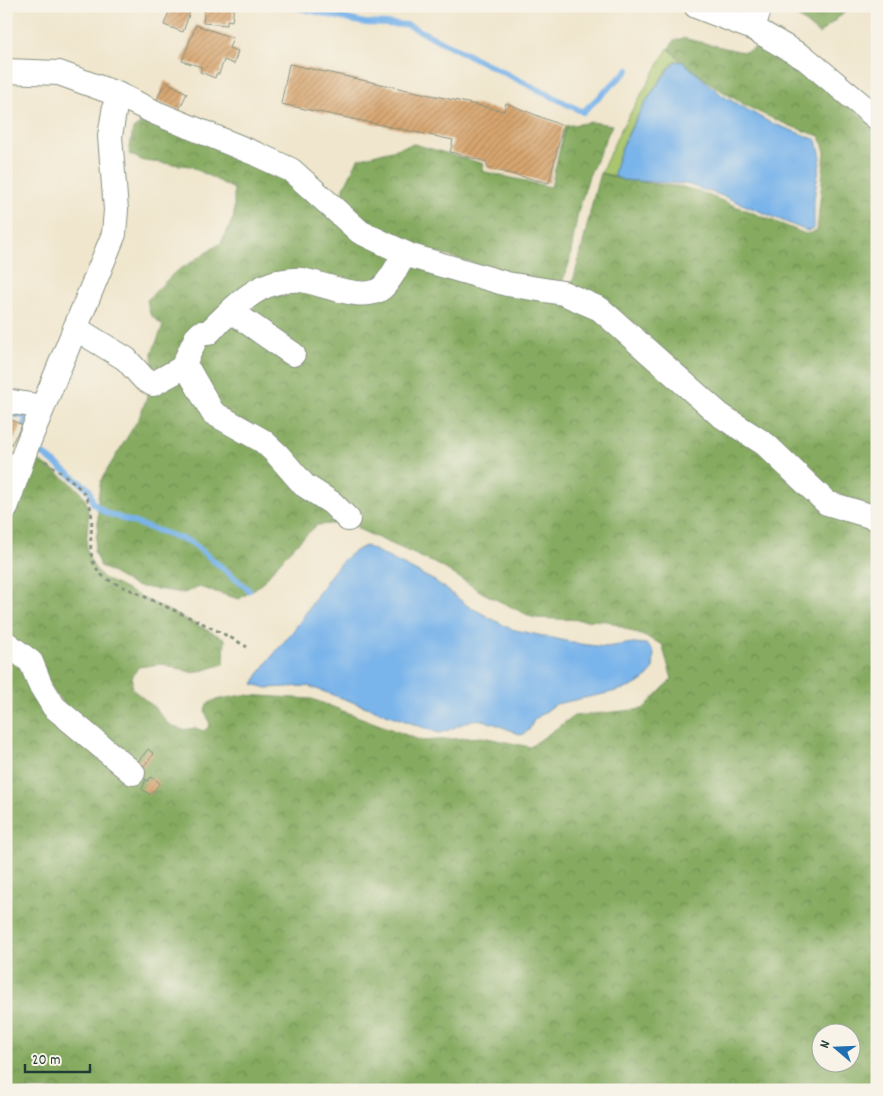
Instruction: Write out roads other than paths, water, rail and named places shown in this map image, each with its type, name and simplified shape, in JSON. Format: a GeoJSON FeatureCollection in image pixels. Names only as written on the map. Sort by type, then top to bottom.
{"type":"FeatureCollection","features":[{"type":"Feature","properties":{"kind":"street"},"geometry":{"type":"LineString","coordinates":[[696,6],[756,17],[877,118]]}},
{"type":"Feature","properties":{"kind":"street"},"geometry":{"type":"LineString","coordinates":[[6,71],[59,73],[118,94],[156,113],[291,170],[360,232],[405,253],[507,284],[563,293],[600,309],[720,415],[765,444],[827,503],[877,518]]}},
{"type":"Feature","properties":{"kind":"street"},"geometry":{"type":"LineString","coordinates":[[6,508],[26,448],[114,234],[116,210],[110,136],[118,94]]}},
{"type":"Feature","properties":{"kind":"street"},"geometry":{"type":"LineString","coordinates":[[76,328],[126,359],[144,379],[153,384],[182,368],[196,338],[201,333],[208,333],[242,301],[264,288],[288,281],[300,280],[371,294],[388,282],[405,253]]}},
{"type":"Feature","properties":{"kind":"street"},"geometry":{"type":"LineString","coordinates":[[231,311],[293,354]]}},
{"type":"Feature","properties":{"kind":"street"},"geometry":{"type":"LineString","coordinates":[[182,368],[189,370],[213,413],[263,441],[304,485],[332,503],[348,519]]}},
{"type":"Feature","properties":{"kind":"street"},"geometry":{"type":"LineString","coordinates":[[6,401],[43,407]]}},
{"type":"Feature","properties":{"kind":"street"},"geometry":{"type":"LineString","coordinates":[[6,643],[31,662],[40,684],[54,707],[134,773]]}},
{"type":"Feature","properties":{"kind":"water"},"geometry":{"type":"Polygon","coordinates":[[[676,61],[683,62],[723,96],[769,122],[817,140],[821,157],[814,198],[814,229],[807,231],[723,196],[686,184],[623,180],[614,176],[629,132],[648,99],[676,61]]]}},
{"type":"Feature","properties":{"kind":"water"},"geometry":{"type":"Polygon","coordinates":[[[366,546],[435,581],[468,606],[511,629],[580,644],[605,647],[634,643],[646,644],[654,652],[653,670],[644,680],[631,687],[556,704],[534,720],[529,730],[522,735],[490,722],[478,720],[469,721],[439,733],[308,686],[267,688],[253,684],[269,660],[299,623],[336,568],[345,558],[366,546]]]}},
{"type":"Feature","properties":{"kind":"waterway"},"geometry":{"type":"LineString","coordinates":[[291,6],[364,23],[408,25],[583,112],[628,70]]}},
{"type":"Feature","properties":{"kind":"waterway"},"geometry":{"type":"LineString","coordinates":[[6,414],[27,416],[25,424]]}},
{"type":"Feature","properties":{"kind":"waterway"},"geometry":{"type":"LineString","coordinates":[[35,448],[89,489],[93,503],[106,513],[191,542],[249,590]]}}]}
